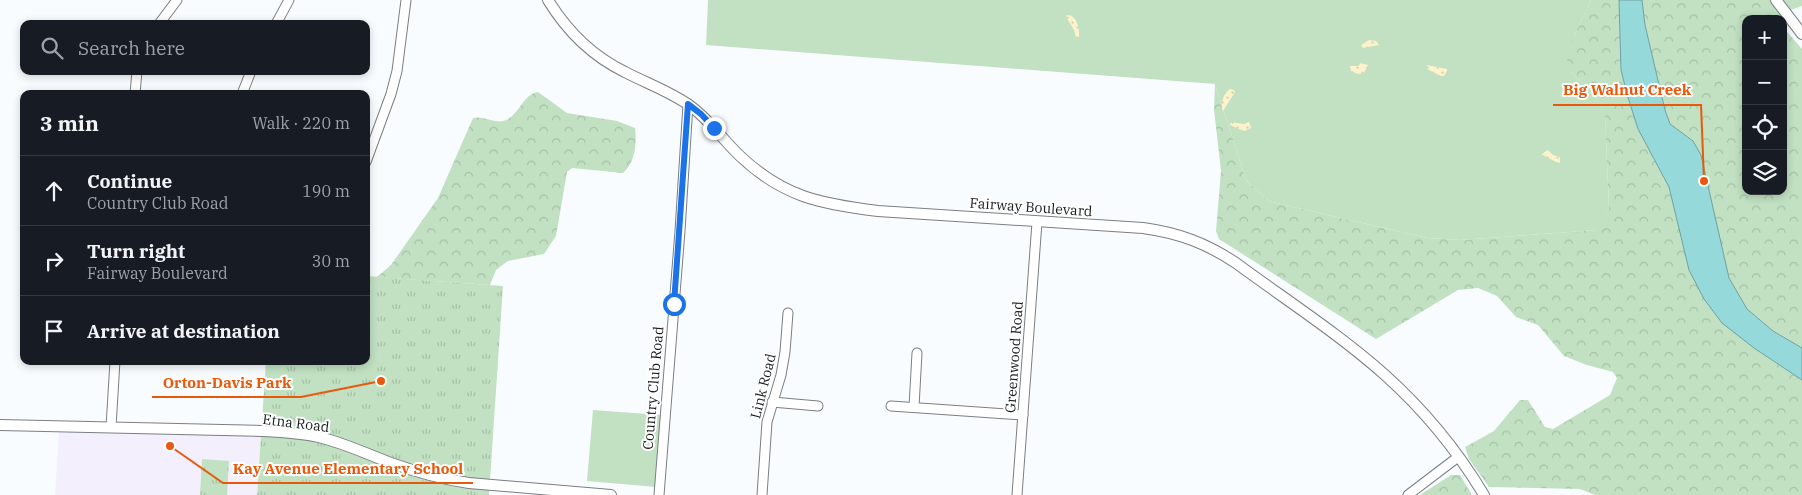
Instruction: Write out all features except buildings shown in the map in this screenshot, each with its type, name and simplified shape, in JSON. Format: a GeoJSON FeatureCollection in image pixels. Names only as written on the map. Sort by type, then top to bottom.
{"type":"FeatureCollection","features":[{"type":"Feature","properties":{"kind":"street"},"geometry":{"type":"LineString","coordinates":[[162,20],[177,0]]}},
{"type":"Feature","properties":{"kind":"street"},"geometry":{"type":"LineString","coordinates":[[278,20],[290,0]]}},
{"type":"Feature","properties":{"kind":"street"},"geometry":{"type":"LineString","coordinates":[[370,151],[397,71],[406,0]]}},
{"type":"Feature","properties":{"kind":"street","name":"Fairway Boulevard"},"geometry":{"type":"LineString","coordinates":[[548,0],[569,30],[597,55],[623,71],[688,104],[701,114],[740,157],[783,188],[802,197],[840,207],[878,211],[1158,230],[1190,238],[1219,252],[1384,374],[1430,421],[1484,495]]}},
{"type":"Feature","properties":{"kind":"street"},"geometry":{"type":"LineString","coordinates":[[1776,0],[1802,34]]}},
{"type":"Feature","properties":{"kind":"street"},"geometry":{"type":"LineString","coordinates":[[135,90],[137,75]]}},
{"type":"Feature","properties":{"kind":"street"},"geometry":{"type":"LineString","coordinates":[[244,90],[249,75]]}},
{"type":"Feature","properties":{"kind":"street","name":"Country Club Road"},"geometry":{"type":"LineString","coordinates":[[659,495],[688,104]]}},
{"type":"Feature","properties":{"kind":"street","name":"Greenwood Road"},"geometry":{"type":"LineString","coordinates":[[1017,495],[1038,222]]}},
{"type":"Feature","properties":{"kind":"street","name":"Link Road"},"geometry":{"type":"LineString","coordinates":[[762,495],[767,422],[781,375],[788,313]]}},
{"type":"Feature","properties":{"kind":"street"},"geometry":{"type":"LineString","coordinates":[[914,407],[917,353]]}},
{"type":"Feature","properties":{"kind":"street"},"geometry":{"type":"LineString","coordinates":[[111,427],[116,365]]}},
{"type":"Feature","properties":{"kind":"street"},"geometry":{"type":"LineString","coordinates":[[772,402],[818,406]]}},
{"type":"Feature","properties":{"kind":"street"},"geometry":{"type":"LineString","coordinates":[[891,406],[1024,415]]}},
{"type":"Feature","properties":{"kind":"street","name":"Etna Road"},"geometry":{"type":"LineString","coordinates":[[0,425],[262,431],[306,435],[343,444],[416,472],[450,480],[610,495]]}},
{"type":"Feature","properties":{"kind":"street"},"geometry":{"type":"LineString","coordinates":[[1408,495],[1458,458]]}},
{"type":"Feature","properties":{"kind":"shaded area"},"geometry":{"type":"Polygon","coordinates":[[[59,430],[261,435],[257,495],[55,495],[59,430]]]}},
{"type":"Feature","properties":{"kind":"green space"},"geometry":{"type":"Polygon","coordinates":[[[708,0],[1591,0],[1574,36],[1571,72],[1597,99],[1605,115],[1609,207],[1598,230],[1460,240],[1427,238],[1268,201],[1246,180],[1215,84],[706,45],[708,0]]]}},
{"type":"Feature","properties":{"kind":"green space"},"geometry":{"type":"Polygon","coordinates":[[[1591,0],[1619,0],[1621,70],[1638,129],[1669,187],[1676,209],[1754,348],[1802,380],[1802,495],[1595,495],[1580,489],[1489,487],[1469,459],[1465,447],[1494,431],[1520,400],[1528,400],[1545,427],[1553,429],[1610,395],[1617,378],[1613,372],[1564,356],[1538,325],[1516,317],[1497,296],[1478,288],[1458,290],[1376,339],[1219,239],[1216,231],[1221,171],[1214,110],[1215,84],[1246,180],[1268,201],[1427,238],[1460,240],[1597,230],[1609,207],[1605,116],[1597,99],[1571,72],[1567,60],[1574,36],[1591,0]]]}},
{"type":"Feature","properties":{"kind":"green space"},"geometry":{"type":"Polygon","coordinates":[[[1642,0],[1802,0],[1802,6],[1780,15],[1742,15],[1742,195],[1787,195],[1787,32],[1802,49],[1802,348],[1773,331],[1747,309],[1729,278],[1693,141],[1670,124],[1645,25],[1642,0]]]}},
{"type":"Feature","properties":{"kind":"green space"},"geometry":{"type":"Polygon","coordinates":[[[538,92],[567,113],[617,121],[635,128],[636,140],[633,158],[627,169],[623,173],[572,168],[567,172],[556,236],[544,254],[508,261],[496,270],[490,285],[377,277],[391,265],[438,198],[473,118],[504,121],[516,112],[529,96],[538,92]]]}},
{"type":"Feature","properties":{"kind":"green space"},"geometry":{"type":"Polygon","coordinates":[[[370,276],[503,286],[489,495],[257,495],[266,365],[370,365],[370,276]]]}},
{"type":"Feature","properties":{"kind":"green space"},"geometry":{"type":"Polygon","coordinates":[[[593,410],[661,415],[656,487],[587,481],[593,410]]]}},
{"type":"Feature","properties":{"kind":"green space"},"geometry":{"type":"Polygon","coordinates":[[[202,459],[229,461],[227,495],[200,495],[202,459]]]}},
{"type":"Feature","properties":{"kind":"green space"},"geometry":{"type":"Polygon","coordinates":[[[1451,475],[1460,475],[1472,495],[1420,495],[1451,475]]]}},
{"type":"Feature","properties":{"kind":"sand"},"geometry":{"type":"Polygon","coordinates":[[[1067,15],[1075,20],[1079,30],[1079,37],[1076,37],[1066,17],[1067,15]]]}},
{"type":"Feature","properties":{"kind":"sand"},"geometry":{"type":"Polygon","coordinates":[[[1369,40],[1376,41],[1379,45],[1363,48],[1361,45],[1369,40]]]}},
{"type":"Feature","properties":{"kind":"sand"},"geometry":{"type":"Polygon","coordinates":[[[1361,63],[1368,65],[1364,73],[1358,74],[1351,71],[1350,66],[1358,66],[1361,63]]]}},
{"type":"Feature","properties":{"kind":"sand"},"geometry":{"type":"Polygon","coordinates":[[[1427,65],[1447,69],[1447,71],[1444,76],[1441,76],[1427,69],[1427,65]]]}},
{"type":"Feature","properties":{"kind":"sand"},"geometry":{"type":"Polygon","coordinates":[[[1230,89],[1235,92],[1223,111],[1223,99],[1230,89]]]}},
{"type":"Feature","properties":{"kind":"sand"},"geometry":{"type":"Polygon","coordinates":[[[1231,122],[1244,124],[1249,122],[1251,128],[1244,131],[1230,125],[1231,122]]]}},
{"type":"Feature","properties":{"kind":"sand"},"geometry":{"type":"Polygon","coordinates":[[[1548,150],[1553,155],[1560,157],[1560,163],[1541,154],[1548,150]]]}},
{"type":"Feature","properties":{"kind":"water"},"geometry":{"type":"Polygon","coordinates":[[[1619,0],[1642,0],[1645,25],[1665,110],[1670,124],[1693,141],[1701,155],[1729,278],[1747,309],[1773,331],[1802,348],[1802,380],[1754,348],[1722,323],[1704,299],[1689,270],[1669,187],[1638,129],[1627,94],[1621,70],[1619,0]]]}},
{"type":"Feature","properties":{"kind":"place","name":"Big Walnut Creek"},"geometry":{"type":"Point","coordinates":[1704,181]}},
{"type":"Feature","properties":{"kind":"place","name":"Orton-Davis Park"},"geometry":{"type":"Point","coordinates":[381,381]}},
{"type":"Feature","properties":{"kind":"place","name":"Kay Avenue Elementary School"},"geometry":{"type":"Point","coordinates":[170,446]}},
{"type":"Feature","properties":{"kind":"route"},"geometry":{"type":"LineString","coordinates":[[674,304],[688,104],[714,128]]}}]}
